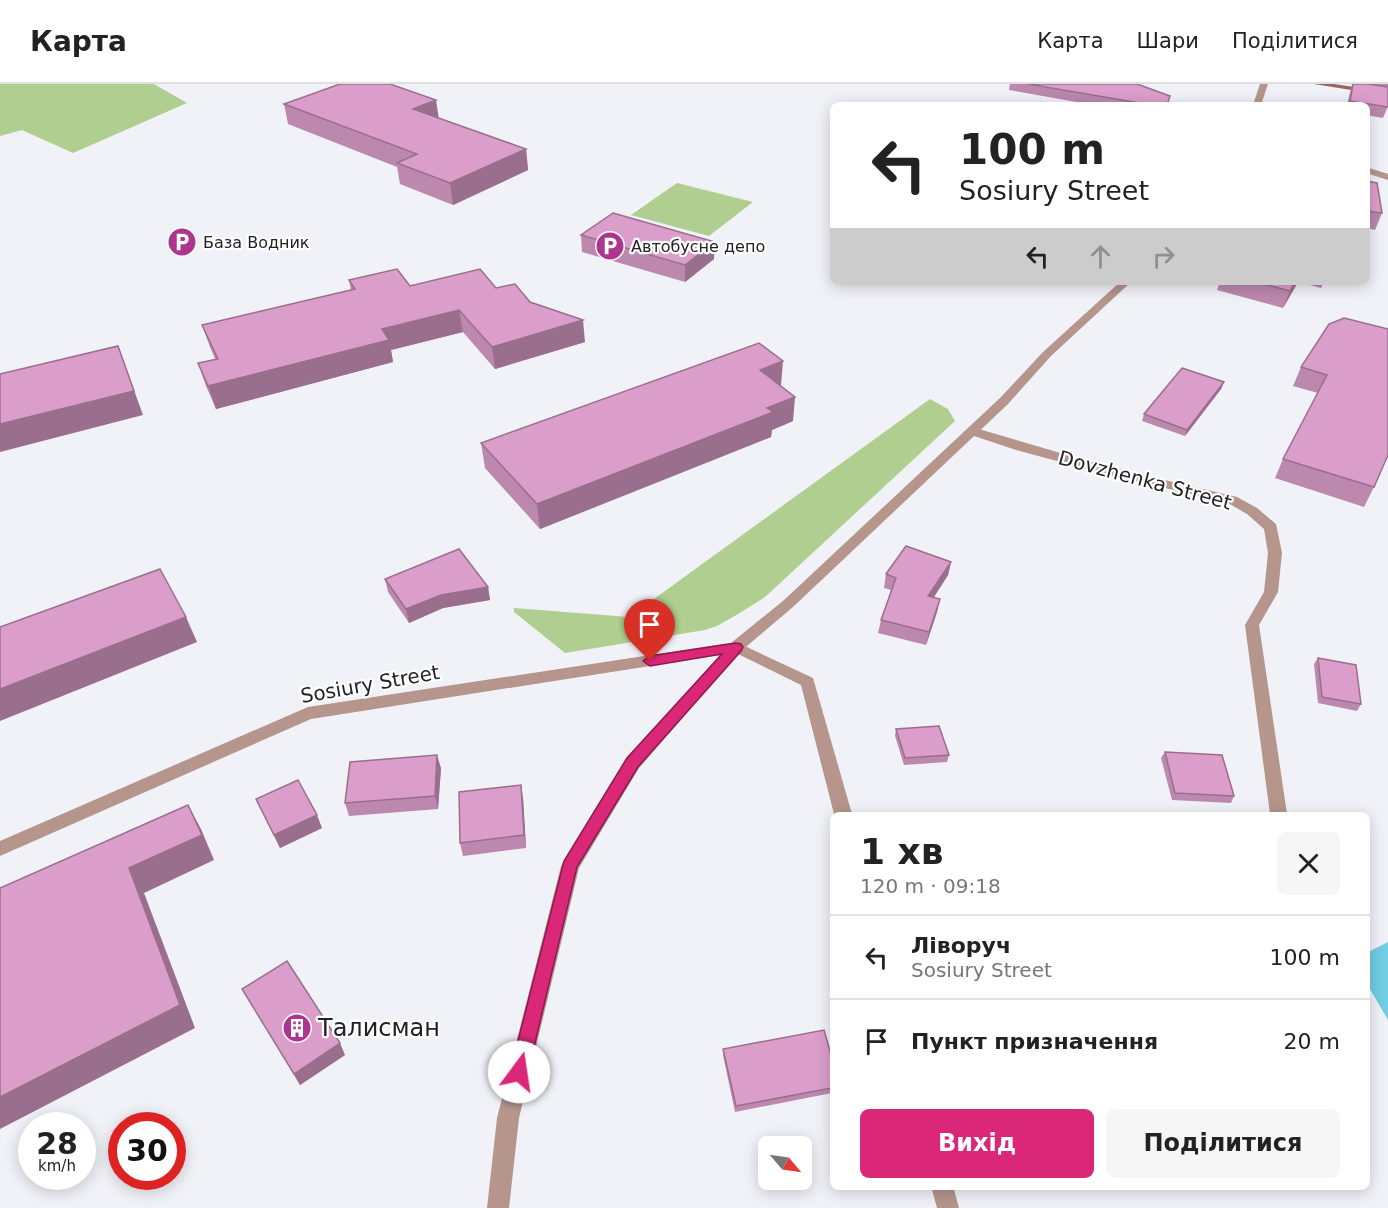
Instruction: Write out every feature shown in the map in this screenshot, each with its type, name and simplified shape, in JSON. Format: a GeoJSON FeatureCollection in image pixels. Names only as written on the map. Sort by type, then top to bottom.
{"type":"FeatureCollection","features":[{"type":"Feature","properties":{"kind":"main road"},"geometry":{"type":"LineString","coordinates":[[1318,84],[1388,94]]}},
{"type":"Feature","properties":{"kind":"street"},"geometry":{"type":"LineString","coordinates":[[1258,102],[1264,84]]}},
{"type":"Feature","properties":{"kind":"street"},"geometry":{"type":"LineString","coordinates":[[1370,171],[1388,177]]}},
{"type":"Feature","properties":{"kind":"street"},"geometry":{"type":"LineString","coordinates":[[498,1208],[508,1118],[570,866],[633,763],[736,647],[788,604],[1004,401],[1047,354],[1123,285]]}},
{"type":"Feature","properties":{"kind":"street","name":"Dovzhenka Street"},"geometry":{"type":"LineString","coordinates":[[972,431],[1020,447],[1102,469],[1232,500],[1252,511],[1271,527],[1275,542],[1271,592],[1252,625],[1279,812]]}},
{"type":"Feature","properties":{"kind":"street"},"geometry":{"type":"LineString","coordinates":[[736,647],[808,682],[842,812]]}},
{"type":"Feature","properties":{"kind":"street","name":"Sosiury Street"},"geometry":{"type":"LineString","coordinates":[[0,849],[308,713],[736,647]]}},
{"type":"Feature","properties":{"kind":"street"},"geometry":{"type":"LineString","coordinates":[[943,1190],[948,1208]]}},
{"type":"Feature","properties":{"kind":"green space"},"geometry":{"type":"Polygon","coordinates":[[[0,84],[154,84],[187,103],[73,153],[22,130],[0,136],[0,84]]]}},
{"type":"Feature","properties":{"kind":"green space"},"geometry":{"type":"Polygon","coordinates":[[[677,183],[753,202],[709,236],[631,215],[677,183]]]}},
{"type":"Feature","properties":{"kind":"green space"},"geometry":{"type":"Polygon","coordinates":[[[930,399],[948,409],[955,421],[765,597],[717,626],[705,630],[565,653],[514,612],[514,608],[629,617],[930,399]]]}},
{"type":"Feature","properties":{"kind":"water"},"geometry":{"type":"Polygon","coordinates":[[[1388,942],[1388,1020],[1370,989],[1370,951],[1388,942]]]}},
{"type":"Feature","properties":{"kind":"building"},"geometry":{"type":"Polygon","coordinates":[[[340,84],[390,84],[436,100],[413,109],[526,149],[450,183],[397,163],[417,154],[284,104],[340,84]]]}},
{"type":"Feature","properties":{"kind":"building"},"geometry":{"type":"Polygon","coordinates":[[[1028,84],[1137,84],[1170,96],[1168,102],[1133,102],[1028,84]]]}},
{"type":"Feature","properties":{"kind":"building"},"geometry":{"type":"Polygon","coordinates":[[[1353,84],[1388,87],[1388,107],[1370,104],[1370,102],[1350,101],[1353,84]]]}},
{"type":"Feature","properties":{"kind":"building"},"geometry":{"type":"Polygon","coordinates":[[[1370,182],[1377,183],[1382,213],[1370,212],[1370,182]]]}},
{"type":"Feature","properties":{"kind":"building"},"geometry":{"type":"Polygon","coordinates":[[[613,213],[715,242],[685,265],[581,235],[613,213]]]}},
{"type":"Feature","properties":{"kind":"building"},"geometry":{"type":"Polygon","coordinates":[[[397,269],[410,286],[480,269],[496,288],[515,284],[530,302],[583,320],[492,347],[459,310],[382,329],[389,340],[208,386],[198,363],[218,359],[202,325],[355,289],[349,280],[397,269]]]}},
{"type":"Feature","properties":{"kind":"building"},"geometry":{"type":"Polygon","coordinates":[[[1267,285],[1293,285],[1290,291],[1267,285]]]}},
{"type":"Feature","properties":{"kind":"building"},"geometry":{"type":"Polygon","coordinates":[[[1344,318],[1388,329],[1388,455],[1374,487],[1283,459],[1327,375],[1301,367],[1329,324],[1344,318]]]}},
{"type":"Feature","properties":{"kind":"building"},"geometry":{"type":"Polygon","coordinates":[[[759,343],[783,361],[760,370],[795,397],[767,408],[773,412],[537,504],[481,443],[759,343]]]}},
{"type":"Feature","properties":{"kind":"building"},"geometry":{"type":"Polygon","coordinates":[[[118,346],[134,391],[0,424],[0,374],[118,346]]]}},
{"type":"Feature","properties":{"kind":"building"},"geometry":{"type":"Polygon","coordinates":[[[1182,368],[1224,382],[1187,430],[1144,414],[1182,368]]]}},
{"type":"Feature","properties":{"kind":"building"},"geometry":{"type":"Polygon","coordinates":[[[906,546],[951,562],[928,596],[940,599],[929,632],[881,620],[896,578],[886,574],[906,546]]]}},
{"type":"Feature","properties":{"kind":"building"},"geometry":{"type":"Polygon","coordinates":[[[459,549],[488,587],[441,595],[406,609],[385,579],[459,549]]]}},
{"type":"Feature","properties":{"kind":"building"},"geometry":{"type":"Polygon","coordinates":[[[160,569],[186,617],[0,689],[0,627],[160,569]]]}},
{"type":"Feature","properties":{"kind":"building"},"geometry":{"type":"Polygon","coordinates":[[[1318,658],[1356,665],[1361,704],[1322,697],[1318,658]]]}},
{"type":"Feature","properties":{"kind":"building"},"geometry":{"type":"Polygon","coordinates":[[[939,726],[949,755],[905,758],[896,729],[939,726]]]}},
{"type":"Feature","properties":{"kind":"building"},"geometry":{"type":"Polygon","coordinates":[[[1165,752],[1222,755],[1234,796],[1175,793],[1165,752]]]}},
{"type":"Feature","properties":{"kind":"building"},"geometry":{"type":"Polygon","coordinates":[[[437,755],[435,796],[345,803],[350,762],[437,755]]]}},
{"type":"Feature","properties":{"kind":"building"},"geometry":{"type":"Polygon","coordinates":[[[298,780],[317,815],[274,835],[256,799],[298,780]]]}},
{"type":"Feature","properties":{"kind":"building"},"geometry":{"type":"Polygon","coordinates":[[[521,785],[524,835],[460,843],[459,792],[521,785]]]}},
{"type":"Feature","properties":{"kind":"building"},"geometry":{"type":"Polygon","coordinates":[[[188,805],[202,835],[129,868],[180,1005],[0,1097],[0,888],[188,805]]]}},
{"type":"Feature","properties":{"kind":"building","name":"Талисман"},"geometry":{"type":"Polygon","coordinates":[[[287,961],[340,1043],[294,1074],[242,989],[287,961]]]}},
{"type":"Feature","properties":{"kind":"building"},"geometry":{"type":"Polygon","coordinates":[[[824,1030],[830,1051],[830,1088],[736,1106],[723,1049],[824,1030]]]}},
{"type":"Feature","properties":{"kind":"place","name":"База Водник"},"geometry":{"type":"Point","coordinates":[182,242]}},
{"type":"Feature","properties":{"kind":"place","name":"Автобусне депо"},"geometry":{"type":"Point","coordinates":[610,246]}},
{"type":"Feature","properties":{"kind":"place","name":"Талисман"},"geometry":{"type":"Point","coordinates":[297,1028]}},
{"type":"Feature","properties":{"kind":"route"},"geometry":{"type":"LineString","coordinates":[[519,1072],[570,866],[633,763],[736,647],[650,661]]}}]}
